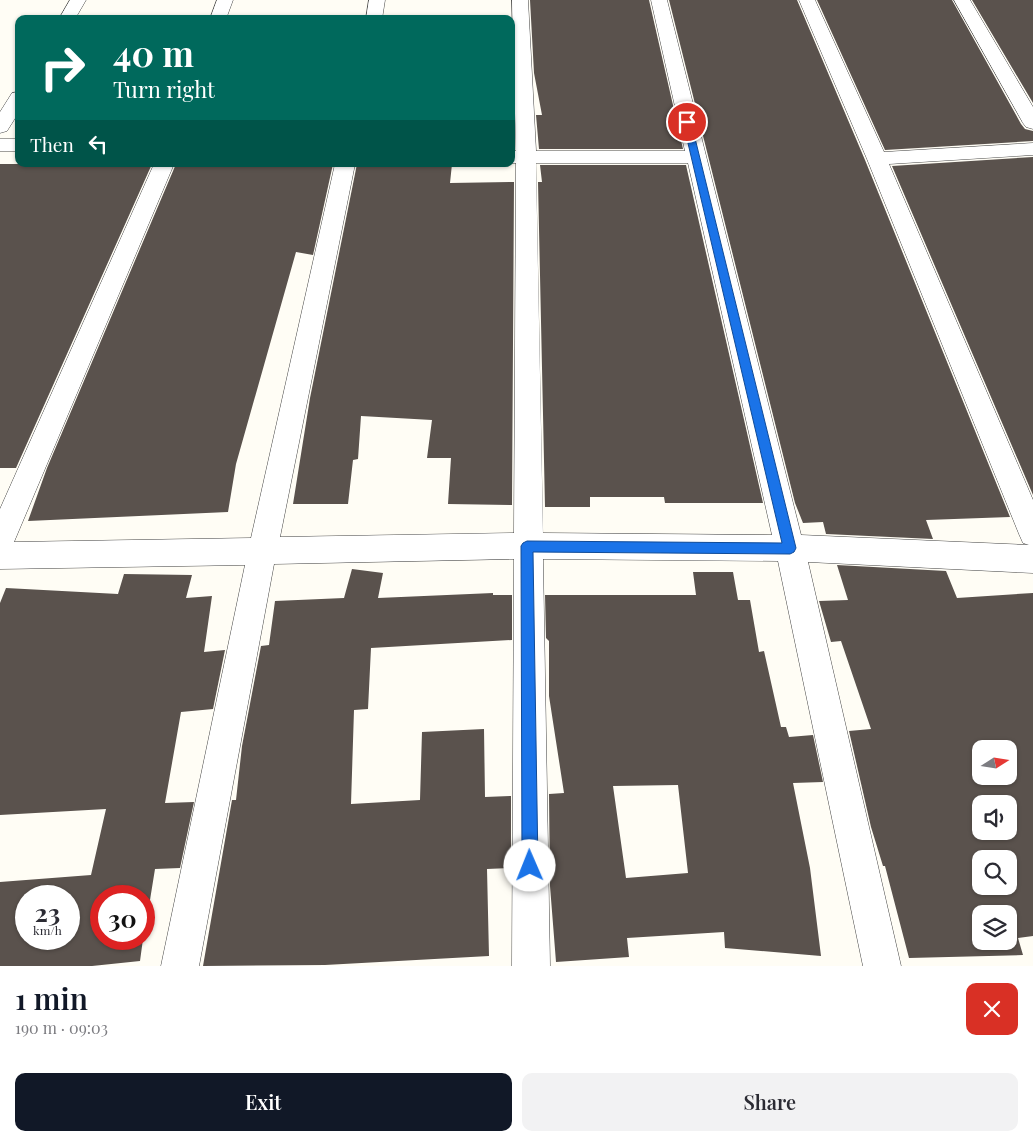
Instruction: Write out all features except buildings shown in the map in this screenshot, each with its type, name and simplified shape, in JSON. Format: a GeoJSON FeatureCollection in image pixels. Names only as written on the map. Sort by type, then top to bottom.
{"type":"FeatureCollection","features":[{"type":"Feature","properties":{"kind":"street"},"geometry":{"type":"LineString","coordinates":[[69,15],[78,0]]}},
{"type":"Feature","properties":{"kind":"street"},"geometry":{"type":"LineString","coordinates":[[219,15],[225,0]]}},
{"type":"Feature","properties":{"kind":"street"},"geometry":{"type":"LineString","coordinates":[[375,15],[377,0]]}},
{"type":"Feature","properties":{"kind":"street"},"geometry":{"type":"LineString","coordinates":[[520,0],[519,157],[527,546],[531,966]]}},
{"type":"Feature","properties":{"kind":"street"},"geometry":{"type":"LineString","coordinates":[[659,0],[790,548],[882,966]]}},
{"type":"Feature","properties":{"kind":"street"},"geometry":{"type":"LineString","coordinates":[[807,0],[877,159],[1033,534]]}},
{"type":"Feature","properties":{"kind":"street"},"geometry":{"type":"LineString","coordinates":[[962,0],[1033,123]]}},
{"type":"Feature","properties":{"kind":"street"},"geometry":{"type":"LineString","coordinates":[[0,127],[15,103]]}},
{"type":"Feature","properties":{"kind":"street"},"geometry":{"type":"LineString","coordinates":[[0,145],[15,145]]}},
{"type":"Feature","properties":{"kind":"street"},"geometry":{"type":"LineString","coordinates":[[877,159],[1033,149]]}},
{"type":"Feature","properties":{"kind":"street"},"geometry":{"type":"LineString","coordinates":[[519,157],[696,156]]}},
{"type":"Feature","properties":{"kind":"street"},"geometry":{"type":"LineString","coordinates":[[0,541],[163,167]]}},
{"type":"Feature","properties":{"kind":"street"},"geometry":{"type":"LineString","coordinates":[[180,966],[262,552],[344,167]]}},
{"type":"Feature","properties":{"kind":"street"},"geometry":{"type":"LineString","coordinates":[[0,556],[527,546],[790,548],[1033,559]]}},
{"type":"Feature","properties":{"kind":"route"},"geometry":{"type":"LineString","coordinates":[[530,866],[527,546],[790,548],[687,122]]}}]}
